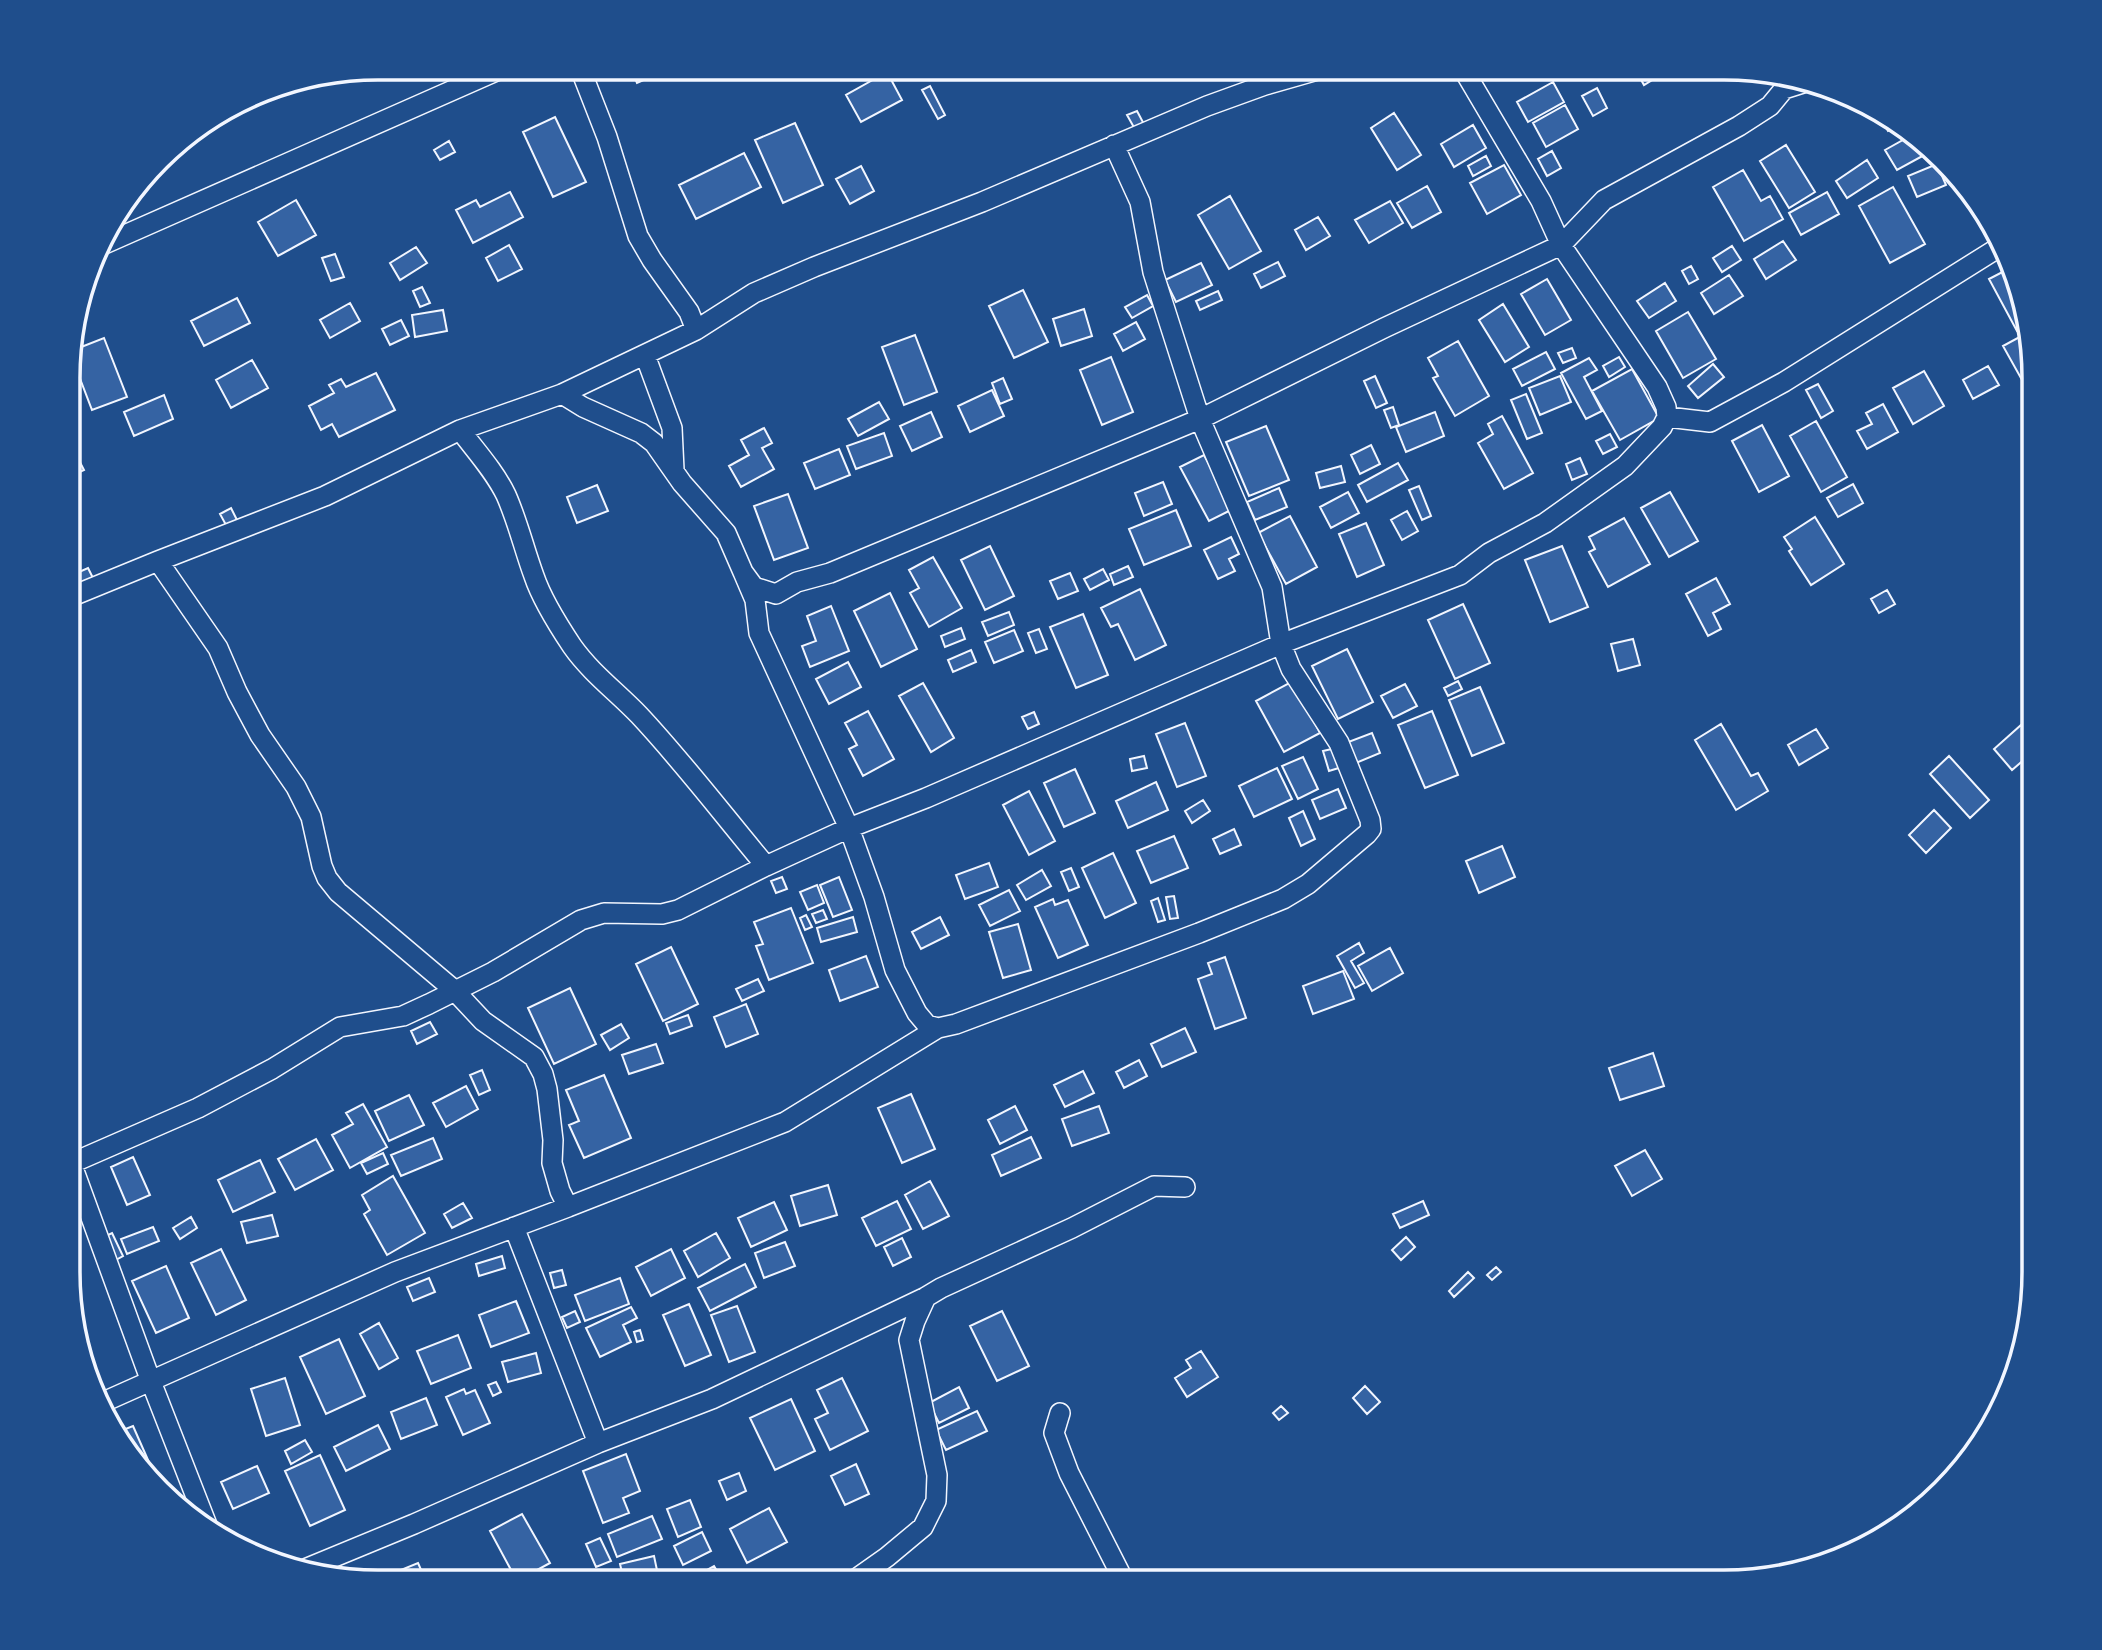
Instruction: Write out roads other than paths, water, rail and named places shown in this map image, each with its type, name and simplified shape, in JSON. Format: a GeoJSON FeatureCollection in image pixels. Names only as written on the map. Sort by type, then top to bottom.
{"type":"FeatureCollection","features":[{"type":"Feature","properties":{"kind":"street"},"geometry":{"type":"LineString","coordinates":[[114,241],[476,80]]}},
{"type":"Feature","properties":{"kind":"street"},"geometry":{"type":"LineString","coordinates":[[585,80],[607,137],[638,236],[689,312],[696,330]]}},
{"type":"Feature","properties":{"kind":"street"},"geometry":{"type":"LineString","coordinates":[[80,593],[325,496],[460,430],[562,394],[696,330],[754,293],[982,202],[1207,106],[1260,80]]}},
{"type":"Feature","properties":{"kind":"street"},"geometry":{"type":"LineString","coordinates":[[80,1156],[198,1108],[272,1069],[340,1027],[403,1016],[494,972],[580,920],[604,913],[662,914],[678,910],[849,828],[926,798],[1281,644],[1460,575],[1489,553],[1545,523],[1625,466],[1662,428],[1667,417],[1666,407],[1657,387],[1561,245],[1541,201],[1470,80]]}},
{"type":"Feature","properties":{"kind":"street"},"geometry":{"type":"LineString","coordinates":[[743,572],[754,587],[776,594],[797,582],[842,568],[1200,419],[1561,245],[1604,200],[1739,126],[1770,106],[1788,88]]}},
{"type":"Feature","properties":{"kind":"street"},"geometry":{"type":"LineString","coordinates":[[109,1399],[395,1272],[786,1122],[938,1028],[956,1024],[1199,933],[1283,898],[1308,884],[1367,834],[1371,829],[1370,820],[1339,743],[1291,669],[1281,644],[1272,587],[1200,419],[1156,284],[1140,202],[1114,145]]}},
{"type":"Feature","properties":{"kind":"street"},"geometry":{"type":"LineString","coordinates":[[1667,417],[1710,422],[1784,382],[1993,251]]}},
{"type":"Feature","properties":{"kind":"street"},"geometry":{"type":"LineString","coordinates":[[645,355],[672,428],[674,471]]}},
{"type":"Feature","properties":{"kind":"street"},"geometry":{"type":"LineString","coordinates":[[562,394],[583,407],[640,433],[654,443],[682,483],[726,533],[755,600],[759,633],[849,828],[874,897],[895,970],[917,1013],[927,1025],[938,1028]]}},
{"type":"Feature","properties":{"kind":"street"},"geometry":{"type":"LineString","coordinates":[[460,430],[495,476],[505,494],[519,528],[534,578],[573,648],[599,679],[654,732],[766,866]]}},
{"type":"Feature","properties":{"kind":"street"},"geometry":{"type":"LineString","coordinates":[[158,561],[218,648],[260,735],[296,787],[311,817],[327,878],[338,892],[454,990],[483,1021],[534,1057],[547,1089],[553,1140],[552,1163],[568,1207]]}},
{"type":"Feature","properties":{"kind":"street"},"geometry":{"type":"LineString","coordinates":[[80,1185],[150,1379],[202,1511]]}},
{"type":"Feature","properties":{"kind":"street"},"geometry":{"type":"LineString","coordinates":[[318,1564],[598,1443],[723,1394],[1072,1228],[1154,1186],[1185,1187]]}},
{"type":"Feature","properties":{"kind":"street"},"geometry":{"type":"LineString","coordinates":[[514,1227],[598,1443]]}},
{"type":"Feature","properties":{"kind":"street"},"geometry":{"type":"LineString","coordinates":[[869,1570],[923,1527],[936,1501],[937,1475],[909,1340],[926,1297]]}},
{"type":"Feature","properties":{"kind":"street"},"geometry":{"type":"LineString","coordinates":[[1060,1413],[1054,1433],[1069,1473],[1118,1570]]}}]}
